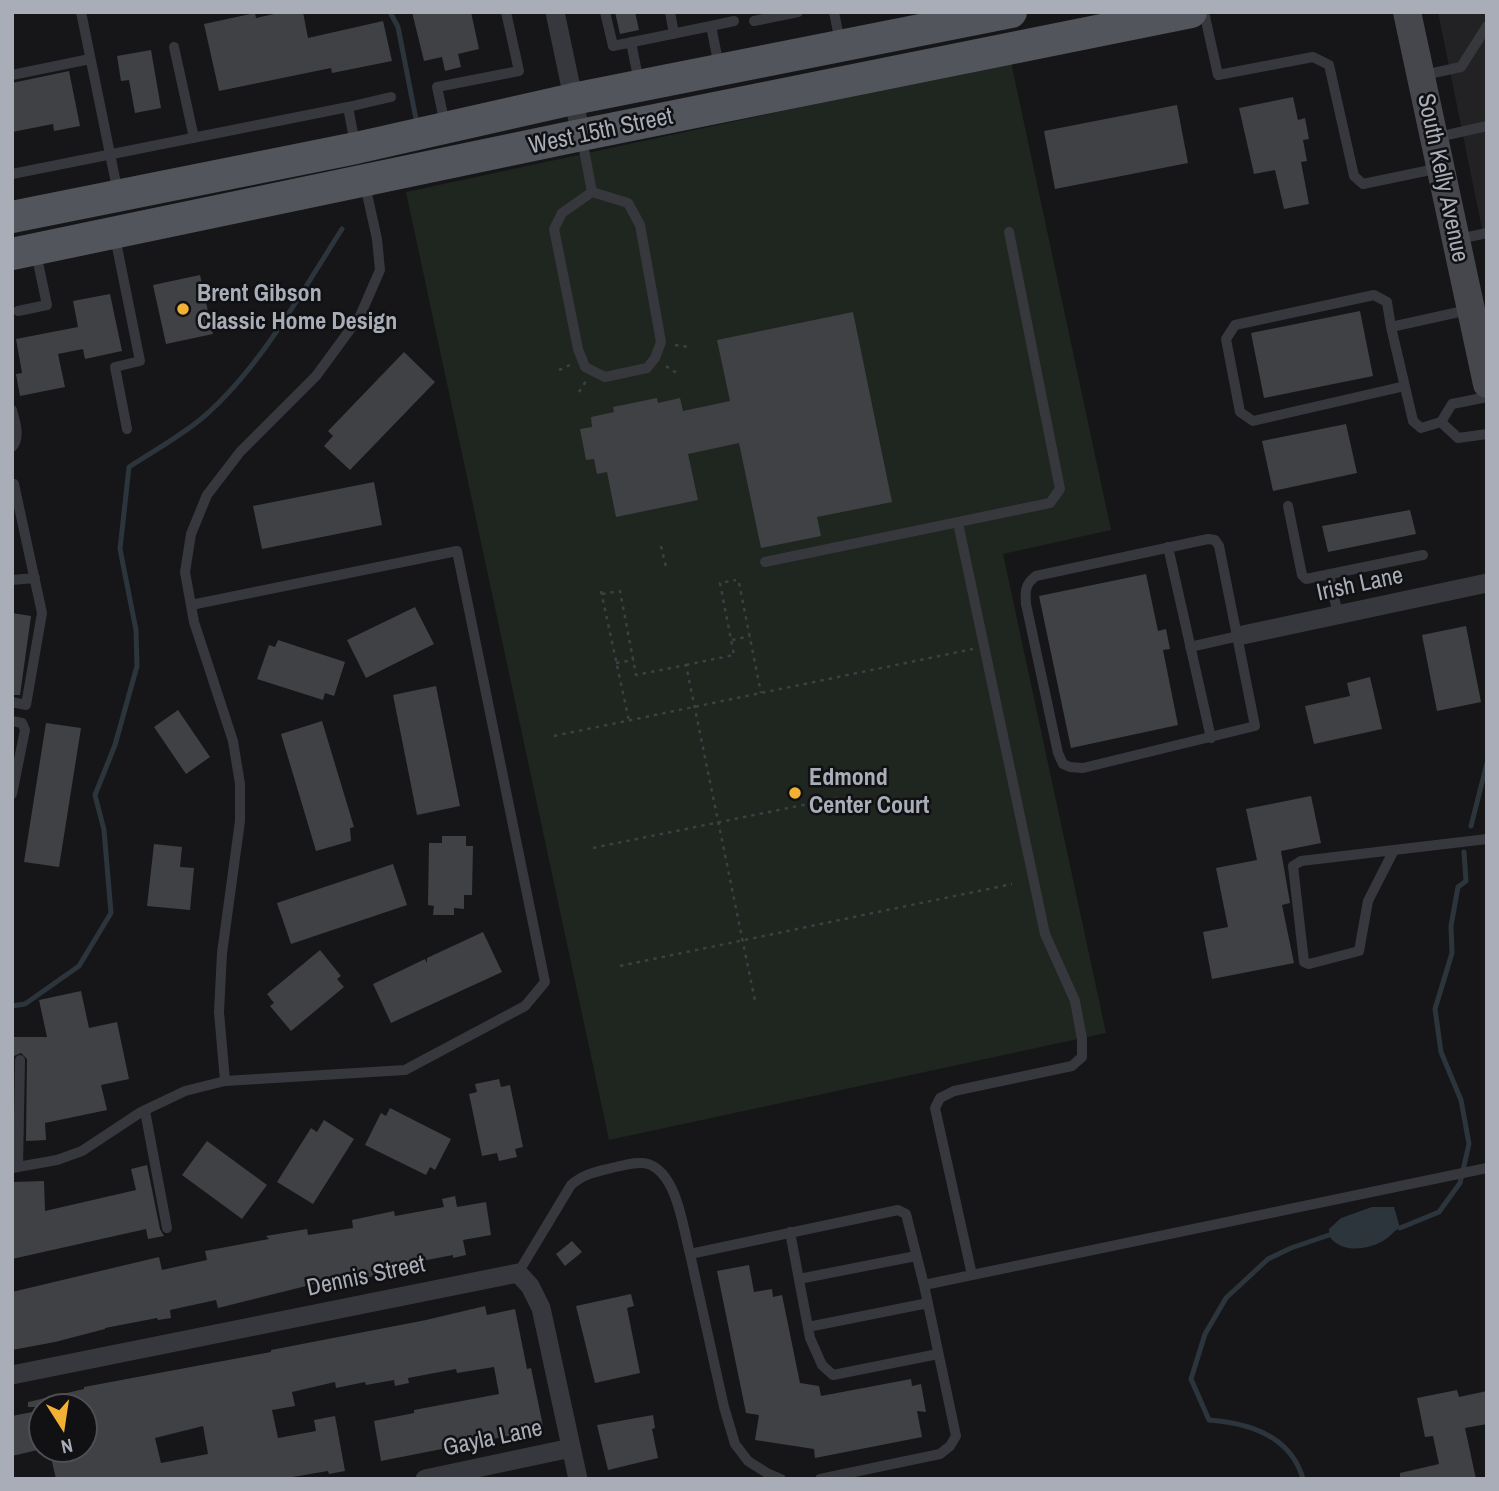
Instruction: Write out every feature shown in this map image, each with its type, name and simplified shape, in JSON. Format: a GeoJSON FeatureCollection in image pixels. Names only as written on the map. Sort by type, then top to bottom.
{"type":"FeatureCollection","features":[{"type":"Feature","properties":{"kind":"main road","name":"West 15th Street"},"geometry":{"type":"LineString","coordinates":[[12,217],[356,148],[573,99],[841,46],[945,19],[1011,12]]}},
{"type":"Feature","properties":{"kind":"main road","name":"West 15th Street"},"geometry":{"type":"LineString","coordinates":[[24,252],[581,135],[1191,12]]}},
{"type":"Feature","properties":{"kind":"main road","name":"South Kelly Avenue"},"geometry":{"type":"LineString","coordinates":[[1407,12],[1487,384]]}},
{"type":"Feature","properties":{"kind":"street"},"geometry":{"type":"LineString","coordinates":[[555,12],[581,135]]}},
{"type":"Feature","properties":{"kind":"street","name":"Irish Lane"},"geometry":{"type":"LineString","coordinates":[[1241,636],[1487,583]]}},
{"type":"Feature","properties":{"kind":"street"},"geometry":{"type":"LineString","coordinates":[[518,1273],[530,1286],[541,1308],[578,1479]]}},
{"type":"Feature","properties":{"kind":"street","name":"Dennis Street"},"geometry":{"type":"LineString","coordinates":[[12,1375],[518,1273]]}},
{"type":"Feature","properties":{"kind":"street","name":"Gayla Lane"},"geometry":{"type":"LineString","coordinates":[[425,1479],[570,1448]]}},
{"type":"Feature","properties":{"kind":"lane"},"geometry":{"type":"LineString","coordinates":[[80,12],[118,195]]}},
{"type":"Feature","properties":{"kind":"lane"},"geometry":{"type":"LineString","coordinates":[[446,128],[437,87],[519,71],[506,12]]}},
{"type":"Feature","properties":{"kind":"lane"},"geometry":{"type":"LineString","coordinates":[[605,12],[613,46],[734,21]]}},
{"type":"Feature","properties":{"kind":"lane"},"geometry":{"type":"LineString","coordinates":[[670,12],[674,34]]}},
{"type":"Feature","properties":{"kind":"lane"},"geometry":{"type":"LineString","coordinates":[[754,21],[797,12]]}},
{"type":"Feature","properties":{"kind":"lane"},"geometry":{"type":"LineString","coordinates":[[834,12],[841,46]]}},
{"type":"Feature","properties":{"kind":"lane"},"geometry":{"type":"LineString","coordinates":[[1204,12],[1218,75],[1312,57],[1329,65],[1354,176],[1363,184],[1440,168]]}},
{"type":"Feature","properties":{"kind":"lane"},"geometry":{"type":"LineString","coordinates":[[711,26],[720,70]]}},
{"type":"Feature","properties":{"kind":"lane"},"geometry":{"type":"LineString","coordinates":[[1420,76],[1461,66],[1487,26]]}},
{"type":"Feature","properties":{"kind":"lane"},"geometry":{"type":"LineString","coordinates":[[631,42],[640,86]]}},
{"type":"Feature","properties":{"kind":"lane"},"geometry":{"type":"LineString","coordinates":[[174,47],[194,138]]}},
{"type":"Feature","properties":{"kind":"lane"},"geometry":{"type":"LineString","coordinates":[[12,75],[90,59]]}},
{"type":"Feature","properties":{"kind":"lane"},"geometry":{"type":"LineString","coordinates":[[12,174],[391,97]]}},
{"type":"Feature","properties":{"kind":"lane"},"geometry":{"type":"LineString","coordinates":[[348,107],[356,148]]}},
{"type":"Feature","properties":{"kind":"lane"},"geometry":{"type":"LineString","coordinates":[[1434,138],[1487,126]]}},
{"type":"Feature","properties":{"kind":"lane"},"geometry":{"type":"LineString","coordinates":[[581,135],[592,192]]}},
{"type":"Feature","properties":{"kind":"lane"},"geometry":{"type":"LineString","coordinates":[[225,1080],[219,1012],[222,953],[240,821],[240,784],[233,741],[194,622],[185,572],[191,534],[207,495],[240,452],[316,376],[360,316],[380,270],[377,239],[364,181]]}},
{"type":"Feature","properties":{"kind":"lane"},"geometry":{"type":"LineString","coordinates":[[592,192],[628,203],[640,225],[661,342],[655,358],[647,368],[605,377],[585,367],[578,349],[554,229],[562,213],[592,192]]}},
{"type":"Feature","properties":{"kind":"lane"},"geometry":{"type":"LineString","coordinates":[[765,562],[1050,503],[1060,489],[1009,232]]}},
{"type":"Feature","properties":{"kind":"lane"},"geometry":{"type":"LineString","coordinates":[[115,233],[140,361],[116,366],[127,429]]}},
{"type":"Feature","properties":{"kind":"lane"},"geometry":{"type":"LineString","coordinates":[[1455,240],[1487,233]]}},
{"type":"Feature","properties":{"kind":"lane"},"geometry":{"type":"LineString","coordinates":[[18,311],[47,305],[24,252]]}},
{"type":"Feature","properties":{"kind":"lane"},"geometry":{"type":"LineString","coordinates":[[1405,386],[1254,422],[1240,412],[1226,339],[1235,325],[1374,295],[1387,302],[1413,421],[1421,428],[1441,422],[1452,404],[1487,397]]}},
{"type":"Feature","properties":{"kind":"lane"},"geometry":{"type":"LineString","coordinates":[[1391,327],[1470,310]]}},
{"type":"Feature","properties":{"kind":"lane"},"geometry":{"type":"LineString","coordinates":[[12,410],[18,435],[16,444],[12,447]]}},
{"type":"Feature","properties":{"kind":"lane"},"geometry":{"type":"LineString","coordinates":[[1441,422],[1458,438],[1487,434]]}},
{"type":"Feature","properties":{"kind":"lane"},"geometry":{"type":"LineString","coordinates":[[12,484],[42,613],[26,705],[12,702]]}},
{"type":"Feature","properties":{"kind":"lane"},"geometry":{"type":"LineString","coordinates":[[1287,506],[1303,577],[1306,579],[1423,555]]}},
{"type":"Feature","properties":{"kind":"lane"},"geometry":{"type":"LineString","coordinates":[[958,523],[1045,934],[1075,1001],[1082,1039],[1082,1057],[1072,1066],[954,1091],[940,1098],[935,1108],[972,1275]]}},
{"type":"Feature","properties":{"kind":"lane"},"geometry":{"type":"LineString","coordinates":[[1214,540],[1219,546],[1241,636],[1255,726],[1083,768],[1070,767],[1063,764],[1058,753],[1026,604],[1028,582],[1037,576],[1168,547],[1214,540]]}},
{"type":"Feature","properties":{"kind":"lane"},"geometry":{"type":"LineString","coordinates":[[1168,547],[1211,738]]}},
{"type":"Feature","properties":{"kind":"lane"},"geometry":{"type":"LineString","coordinates":[[20,1060],[15,1167],[57,1160],[82,1151],[145,1111],[185,1091],[225,1080],[405,1070],[525,1006],[545,982],[457,551],[191,606]]}},
{"type":"Feature","properties":{"kind":"lane"},"geometry":{"type":"LineString","coordinates":[[1329,574],[1338,615]]}},
{"type":"Feature","properties":{"kind":"lane"},"geometry":{"type":"LineString","coordinates":[[12,580],[35,578]]}},
{"type":"Feature","properties":{"kind":"lane"},"geometry":{"type":"LineString","coordinates":[[1190,647],[1241,636]]}},
{"type":"Feature","properties":{"kind":"lane"},"geometry":{"type":"LineString","coordinates":[[12,721],[22,723],[25,730],[12,794]]}},
{"type":"Feature","properties":{"kind":"lane"},"geometry":{"type":"LineString","coordinates":[[1394,850],[1368,901],[1359,951],[1309,964],[1304,962],[1293,866],[1301,861],[1394,850],[1487,839]]}},
{"type":"Feature","properties":{"kind":"lane"},"geometry":{"type":"LineString","coordinates":[[145,1111],[167,1228]]}},
{"type":"Feature","properties":{"kind":"lane"},"geometry":{"type":"LineString","coordinates":[[518,1273],[571,1185],[583,1175],[630,1164],[647,1164],[660,1172],[672,1186],[735,1444],[748,1461],[781,1479]]}},
{"type":"Feature","properties":{"kind":"lane"},"geometry":{"type":"LineString","coordinates":[[924,1285],[1487,1168]]}},
{"type":"Feature","properties":{"kind":"lane"},"geometry":{"type":"LineString","coordinates":[[690,1254],[898,1210],[906,1214],[956,1436],[950,1446],[940,1454],[820,1479]]}},
{"type":"Feature","properties":{"kind":"lane"},"geometry":{"type":"LineString","coordinates":[[790,1232],[816,1355],[833,1375],[938,1354]]}},
{"type":"Feature","properties":{"kind":"lane"},"geometry":{"type":"LineString","coordinates":[[799,1279],[916,1256]]}},
{"type":"Feature","properties":{"kind":"lane"},"geometry":{"type":"LineString","coordinates":[[808,1326],[928,1303]]}},
{"type":"Feature","properties":{"kind":"path"},"geometry":{"type":"LineString","coordinates":[[673,345],[689,347]]}},
{"type":"Feature","properties":{"kind":"path"},"geometry":{"type":"LineString","coordinates":[[559,370],[573,364]]}},
{"type":"Feature","properties":{"kind":"path"},"geometry":{"type":"LineString","coordinates":[[665,365],[678,374]]}},
{"type":"Feature","properties":{"kind":"path"},"geometry":{"type":"LineString","coordinates":[[579,392],[586,381]]}},
{"type":"Feature","properties":{"kind":"path"},"geometry":{"type":"LineString","coordinates":[[661,546],[666,567]]}},
{"type":"Feature","properties":{"kind":"path"},"geometry":{"type":"LineString","coordinates":[[629,721],[601,593],[620,591],[636,675],[734,656],[720,583],[738,582],[761,693]]}},
{"type":"Feature","properties":{"kind":"path"},"geometry":{"type":"LineString","coordinates":[[731,640],[750,636]]}},
{"type":"Feature","properties":{"kind":"path"},"geometry":{"type":"LineString","coordinates":[[554,736],[983,647]]}},
{"type":"Feature","properties":{"kind":"path"},"geometry":{"type":"LineString","coordinates":[[616,663],[634,660]]}},
{"type":"Feature","properties":{"kind":"path"},"geometry":{"type":"LineString","coordinates":[[686,665],[755,1001]]}},
{"type":"Feature","properties":{"kind":"path"},"geometry":{"type":"LineString","coordinates":[[593,848],[842,797]]}},
{"type":"Feature","properties":{"kind":"path"},"geometry":{"type":"LineString","coordinates":[[620,966],[1012,884]]}},
{"type":"Feature","properties":{"kind":"shaded area"},"geometry":{"type":"Polygon","coordinates":[[[1438,12],[1487,12],[1487,233],[1483,234],[1438,12]]]}},
{"type":"Feature","properties":{"kind":"shaded area","name":"Edmond Center Court"},"geometry":{"type":"Polygon","coordinates":[[[1011,62],[1111,530],[1003,554],[1106,1033],[609,1140],[406,192],[1011,62]]]}},
{"type":"Feature","properties":{"kind":"shaded area"},"geometry":{"type":"Polygon","coordinates":[[[1372,1207],[1394,1207],[1400,1228],[1388,1238],[1368,1247],[1348,1248],[1331,1239],[1329,1229],[1341,1218],[1372,1207]]]}},
{"type":"Feature","properties":{"kind":"building"},"geometry":{"type":"Polygon","coordinates":[[[283,12],[303,12],[308,38],[383,21],[392,61],[332,73],[331,68],[219,91],[204,24],[255,13],[256,18],[283,12]]]}},
{"type":"Feature","properties":{"kind":"building"},"geometry":{"type":"Polygon","coordinates":[[[412,12],[471,12],[479,49],[458,54],[461,67],[445,71],[442,57],[424,61],[412,12]]]}},
{"type":"Feature","properties":{"kind":"building"},"geometry":{"type":"Polygon","coordinates":[[[615,12],[635,12],[639,30],[620,34],[615,12]]]}},
{"type":"Feature","properties":{"kind":"building"},"geometry":{"type":"Polygon","coordinates":[[[151,50],[161,108],[135,113],[129,80],[121,81],[117,56],[151,50]]]}},
{"type":"Feature","properties":{"kind":"building"},"geometry":{"type":"Polygon","coordinates":[[[69,71],[80,126],[54,131],[53,124],[12,132],[12,83],[69,71]]]}},
{"type":"Feature","properties":{"kind":"building"},"geometry":{"type":"Polygon","coordinates":[[[1293,97],[1298,120],[1305,118],[1309,139],[1303,140],[1307,161],[1301,162],[1309,204],[1284,209],[1275,170],[1254,174],[1239,108],[1293,97]]]}},
{"type":"Feature","properties":{"kind":"building"},"geometry":{"type":"Polygon","coordinates":[[[1177,105],[1188,163],[1055,189],[1044,131],[1177,105]]]}},
{"type":"Feature","properties":{"kind":"building","name":"Brent Gibson Classic Home Design"},"geometry":{"type":"Polygon","coordinates":[[[200,275],[213,334],[166,344],[153,285],[200,275]]]}},
{"type":"Feature","properties":{"kind":"building"},"geometry":{"type":"Polygon","coordinates":[[[110,294],[122,351],[85,359],[83,349],[58,354],[65,387],[20,396],[16,374],[22,373],[16,339],[78,327],[73,301],[110,294]]]}},
{"type":"Feature","properties":{"kind":"building"},"geometry":{"type":"Polygon","coordinates":[[[1360,311],[1373,376],[1264,398],[1251,333],[1360,311]]]}},
{"type":"Feature","properties":{"kind":"building"},"geometry":{"type":"Polygon","coordinates":[[[853,312],[892,502],[817,517],[821,536],[761,548],[739,443],[688,454],[698,500],[616,517],[607,472],[597,474],[594,459],[586,460],[580,429],[592,427],[591,417],[614,412],[613,407],[657,398],[658,403],[680,398],[683,411],[730,401],[717,340],[853,312]]]}},
{"type":"Feature","properties":{"kind":"building"},"geometry":{"type":"Polygon","coordinates":[[[404,352],[435,382],[350,470],[324,446],[333,436],[328,431],[404,352]]]}},
{"type":"Feature","properties":{"kind":"building"},"geometry":{"type":"Polygon","coordinates":[[[1346,424],[1357,473],[1273,491],[1262,441],[1346,424]]]}},
{"type":"Feature","properties":{"kind":"building"},"geometry":{"type":"Polygon","coordinates":[[[374,482],[382,525],[262,549],[253,506],[374,482]]]}},
{"type":"Feature","properties":{"kind":"building"},"geometry":{"type":"Polygon","coordinates":[[[1410,510],[1416,534],[1328,552],[1322,526],[1410,510]]]}},
{"type":"Feature","properties":{"kind":"building"},"geometry":{"type":"Polygon","coordinates":[[[1146,574],[1158,631],[1166,629],[1170,649],[1163,650],[1178,725],[1071,748],[1039,596],[1146,574]]]}},
{"type":"Feature","properties":{"kind":"building"},"geometry":{"type":"Polygon","coordinates":[[[415,607],[434,644],[366,678],[347,640],[415,607]]]}},
{"type":"Feature","properties":{"kind":"building"},"geometry":{"type":"Polygon","coordinates":[[[12,613],[31,616],[20,695],[12,695],[12,613]]]}},
{"type":"Feature","properties":{"kind":"building"},"geometry":{"type":"Polygon","coordinates":[[[1466,626],[1481,702],[1437,711],[1422,635],[1466,626]]]}},
{"type":"Feature","properties":{"kind":"building"},"geometry":{"type":"Polygon","coordinates":[[[278,640],[345,662],[334,696],[325,693],[323,700],[257,679],[269,645],[275,647],[278,640]]]}},
{"type":"Feature","properties":{"kind":"building"},"geometry":{"type":"Polygon","coordinates":[[[1370,677],[1382,729],[1314,744],[1305,706],[1350,696],[1347,683],[1370,677]]]}},
{"type":"Feature","properties":{"kind":"building"},"geometry":{"type":"Polygon","coordinates":[[[436,686],[460,806],[417,815],[393,695],[436,686]]]}},
{"type":"Feature","properties":{"kind":"building"},"geometry":{"type":"Polygon","coordinates":[[[178,710],[210,757],[186,774],[154,727],[178,710]]]}},
{"type":"Feature","properties":{"kind":"building"},"geometry":{"type":"Polygon","coordinates":[[[322,721],[354,827],[350,828],[351,841],[316,851],[281,734],[322,721]]]}},
{"type":"Feature","properties":{"kind":"building"},"geometry":{"type":"Polygon","coordinates":[[[46,723],[81,728],[59,867],[24,862],[46,723]]]}},
{"type":"Feature","properties":{"kind":"building"},"geometry":{"type":"Polygon","coordinates":[[[1311,796],[1321,843],[1281,851],[1290,903],[1282,905],[1294,963],[1212,979],[1203,932],[1228,927],[1216,868],[1257,860],[1246,809],[1311,796]]]}},
{"type":"Feature","properties":{"kind":"building"},"geometry":{"type":"Polygon","coordinates":[[[442,836],[466,836],[466,846],[473,846],[472,895],[464,895],[464,909],[454,908],[454,915],[433,915],[434,906],[428,905],[429,843],[442,843],[442,836]]]}},
{"type":"Feature","properties":{"kind":"building"},"geometry":{"type":"Polygon","coordinates":[[[154,844],[182,847],[180,867],[194,868],[190,910],[147,906],[154,844]]]}},
{"type":"Feature","properties":{"kind":"building"},"geometry":{"type":"Polygon","coordinates":[[[393,864],[407,905],[291,944],[277,903],[393,864]]]}},
{"type":"Feature","properties":{"kind":"building"},"geometry":{"type":"Polygon","coordinates":[[[483,932],[502,972],[391,1023],[373,984],[425,959],[427,963],[427,958],[483,932]]]}},
{"type":"Feature","properties":{"kind":"building"},"geometry":{"type":"Polygon","coordinates":[[[320,950],[341,976],[337,979],[344,987],[291,1031],[270,1006],[274,1003],[267,994],[320,950]]]}},
{"type":"Feature","properties":{"kind":"building"},"geometry":{"type":"Polygon","coordinates":[[[81,991],[89,1028],[117,1022],[129,1079],[101,1085],[107,1110],[45,1123],[46,1140],[26,1141],[27,1059],[21,1053],[14,1056],[12,1077],[12,1037],[47,1037],[39,1000],[81,991]]]}},
{"type":"Feature","properties":{"kind":"building"},"geometry":{"type":"Polygon","coordinates":[[[499,1079],[501,1087],[510,1085],[523,1147],[515,1149],[517,1157],[499,1161],[497,1153],[482,1156],[469,1094],[477,1092],[475,1084],[499,1079]]]}},
{"type":"Feature","properties":{"kind":"building"},"geometry":{"type":"Polygon","coordinates":[[[390,1108],[451,1139],[435,1170],[430,1167],[426,1175],[365,1145],[381,1113],[386,1116],[390,1108]]]}},
{"type":"Feature","properties":{"kind":"building"},"geometry":{"type":"Polygon","coordinates":[[[324,1120],[354,1139],[313,1204],[277,1182],[311,1128],[317,1132],[324,1120]]]}},
{"type":"Feature","properties":{"kind":"building"},"geometry":{"type":"Polygon","coordinates":[[[207,1141],[267,1185],[242,1219],[182,1175],[207,1141]]]}},
{"type":"Feature","properties":{"kind":"building"},"geometry":{"type":"Polygon","coordinates":[[[147,1165],[160,1229],[164,1236],[148,1239],[146,1229],[12,1259],[12,1182],[44,1181],[45,1211],[136,1190],[131,1169],[147,1165]]]}},
{"type":"Feature","properties":{"kind":"building"},"geometry":{"type":"Polygon","coordinates":[[[455,1196],[457,1207],[486,1202],[491,1235],[463,1240],[466,1255],[406,1264],[407,1269],[392,1273],[318,1283],[218,1308],[216,1300],[170,1310],[171,1318],[105,1328],[55,1342],[12,1350],[12,1292],[159,1257],[162,1270],[207,1260],[205,1251],[269,1239],[266,1236],[307,1229],[308,1235],[353,1228],[352,1220],[394,1211],[395,1216],[444,1207],[442,1199],[455,1196]]]}},
{"type":"Feature","properties":{"kind":"building"},"geometry":{"type":"Polygon","coordinates":[[[572,1241],[582,1252],[565,1266],[556,1254],[572,1241]]]}},
{"type":"Feature","properties":{"kind":"building"},"geometry":{"type":"Polygon","coordinates":[[[749,1265],[754,1292],[772,1289],[773,1297],[782,1295],[800,1383],[819,1386],[821,1396],[911,1379],[912,1386],[921,1384],[926,1412],[917,1411],[922,1437],[815,1458],[814,1449],[755,1440],[759,1415],[746,1413],[717,1271],[749,1265]]]}},
{"type":"Feature","properties":{"kind":"building"},"geometry":{"type":"Polygon","coordinates":[[[631,1294],[634,1306],[627,1308],[640,1373],[595,1383],[576,1306],[631,1294]]]}},
{"type":"Feature","properties":{"kind":"building"},"geometry":{"type":"Polygon","coordinates":[[[485,1306],[487,1315],[515,1309],[527,1369],[531,1368],[543,1426],[517,1431],[518,1434],[381,1461],[374,1421],[414,1413],[414,1410],[499,1394],[494,1367],[457,1373],[456,1369],[408,1378],[409,1383],[395,1386],[394,1380],[336,1388],[335,1382],[292,1392],[295,1406],[272,1410],[278,1438],[316,1431],[314,1420],[335,1416],[345,1471],[329,1474],[328,1471],[281,1479],[56,1479],[52,1463],[98,1463],[98,1393],[67,1393],[84,1387],[485,1306]],[[203,1426],[155,1438],[161,1463],[208,1454],[203,1426]]]}},
{"type":"Feature","properties":{"kind":"building"},"geometry":{"type":"Polygon","coordinates":[[[1457,1390],[1459,1397],[1487,1391],[1487,1424],[1465,1428],[1476,1479],[1400,1479],[1400,1473],[1439,1464],[1433,1436],[1425,1437],[1417,1398],[1457,1390]]]}},
{"type":"Feature","properties":{"kind":"building"},"geometry":{"type":"Polygon","coordinates":[[[28,1413],[28,1452],[12,1456],[12,1416],[28,1413]]]}},
{"type":"Feature","properties":{"kind":"building"},"geometry":{"type":"Polygon","coordinates":[[[653,1415],[655,1428],[652,1429],[658,1458],[608,1470],[597,1425],[653,1415]]]}},
{"type":"Feature","properties":{"kind":"waterway"},"geometry":{"type":"LineString","coordinates":[[390,12],[398,27],[416,119]]}},
{"type":"Feature","properties":{"kind":"waterway"},"geometry":{"type":"LineString","coordinates":[[12,1006],[25,1004],[79,966],[111,913],[104,830],[95,795],[115,745],[137,666],[136,630],[120,549],[129,467],[201,419],[242,378],[278,330],[342,229]]}},
{"type":"Feature","properties":{"kind":"waterway"},"geometry":{"type":"LineString","coordinates":[[1471,826],[1487,763]]}},
{"type":"Feature","properties":{"kind":"waterway"},"geometry":{"type":"LineString","coordinates":[[1400,1228],[1439,1212],[1460,1183],[1469,1144],[1461,1100],[1441,1052],[1435,1009],[1452,953],[1451,926],[1458,887],[1466,881],[1464,852]]}},
{"type":"Feature","properties":{"kind":"waterway"},"geometry":{"type":"LineString","coordinates":[[1303,1479],[1297,1464],[1279,1442],[1239,1424],[1209,1420],[1191,1379],[1205,1334],[1226,1298],[1268,1259],[1329,1235]]}},
{"type":"Feature","properties":{"kind":"place","name":"Brent Gibson Classic Home Design"},"geometry":{"type":"Point","coordinates":[183,309]}},
{"type":"Feature","properties":{"kind":"place","name":"Edmond Center Court"},"geometry":{"type":"Point","coordinates":[795,793]}}]}
